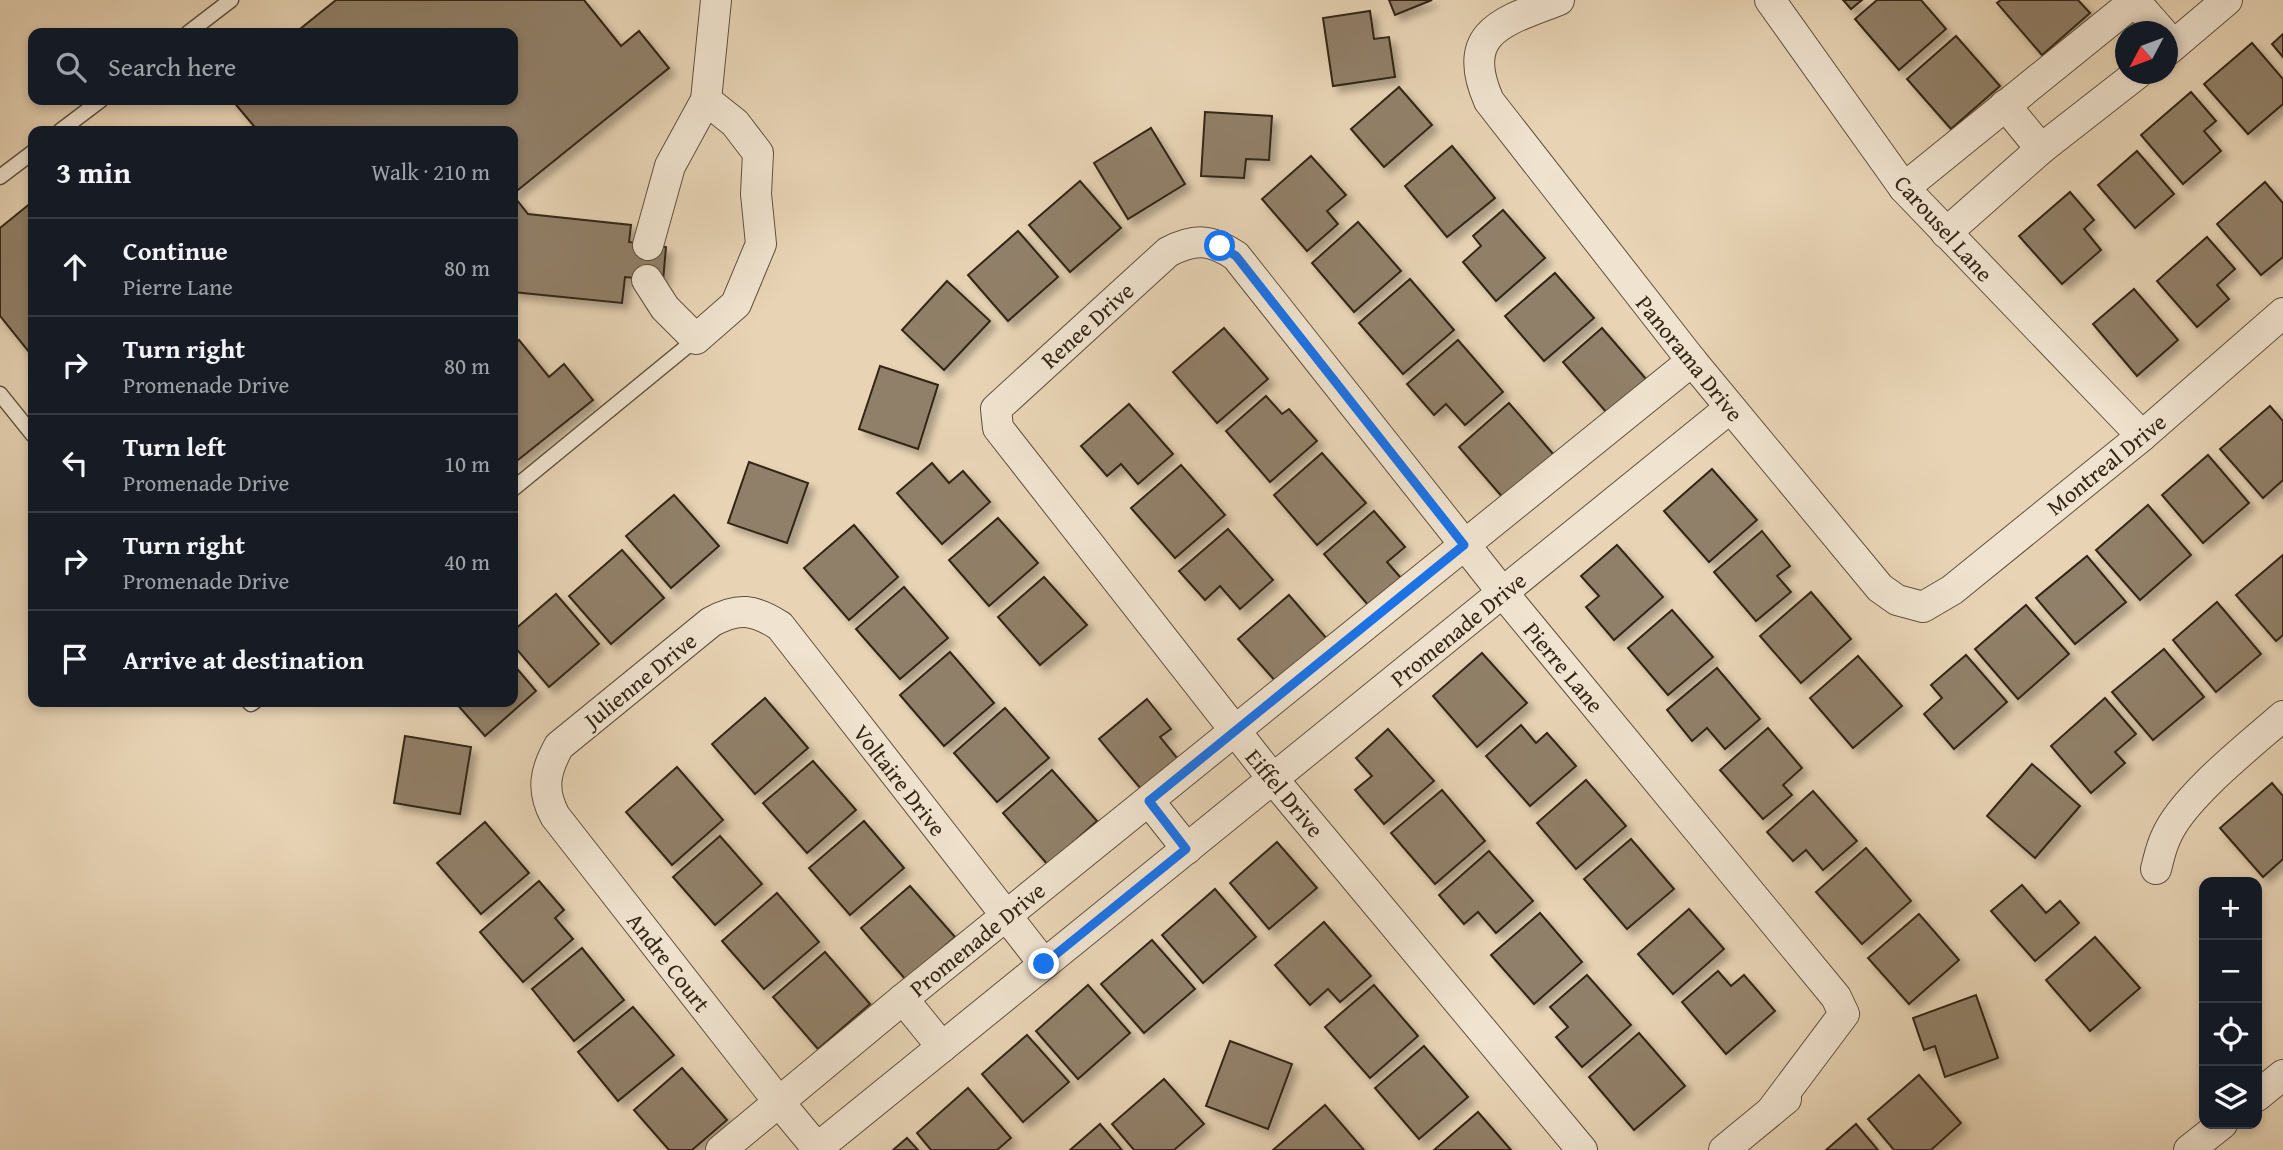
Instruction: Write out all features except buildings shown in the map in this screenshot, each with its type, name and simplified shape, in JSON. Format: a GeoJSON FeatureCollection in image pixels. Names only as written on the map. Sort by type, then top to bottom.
{"type":"FeatureCollection","features":[{"type":"Feature","properties":{"kind":"street"},"geometry":{"type":"LineString","coordinates":[[648,244],[670,166],[706,100],[716,0]]}},
{"type":"Feature","properties":{"kind":"street","name":"Panorama Drive"},"geometry":{"type":"LineString","coordinates":[[1559,0],[1509,19],[1493,30],[1482,47],[1477,65],[1489,101],[1692,361],[1880,588],[1897,600],[1923,607]]}},
{"type":"Feature","properties":{"kind":"street","name":"Carousel Lane"},"geometry":{"type":"LineString","coordinates":[[1770,0],[1904,188],[2142,436]]}},
{"type":"Feature","properties":{"kind":"street"},"geometry":{"type":"LineString","coordinates":[[1904,188],[2135,0],[2152,21]]}},
{"type":"Feature","properties":{"kind":"street"},"geometry":{"type":"LineString","coordinates":[[2178,34],[2227,0]]}},
{"type":"Feature","properties":{"kind":"street"},"geometry":{"type":"LineString","coordinates":[[1946,233],[2041,149],[2124,84]]}},
{"type":"Feature","properties":{"kind":"street"},"geometry":{"type":"LineString","coordinates":[[647,279],[665,308],[696,339],[736,304],[761,244],[755,194],[758,153],[735,123],[706,100]]}},
{"type":"Feature","properties":{"kind":"street"},"geometry":{"type":"LineString","coordinates":[[2005,105],[2041,149]]}},
{"type":"Feature","properties":{"kind":"street","name":"Renee Drive"},"geometry":{"type":"LineString","coordinates":[[998,428],[996,409],[1168,252],[1183,244],[1200,242]]}},
{"type":"Feature","properties":{"kind":"street","name":"Pierre Lane"},"geometry":{"type":"LineString","coordinates":[[1200,242],[1220,246],[1236,256],[1464,545],[1836,997],[1844,1014],[1772,1110],[1724,1150]]}},
{"type":"Feature","properties":{"kind":"street","name":"Montreal Drive"},"geometry":{"type":"LineString","coordinates":[[1923,607],[1952,590],[2142,436],[2283,313]]}},
{"type":"Feature","properties":{"kind":"street","name":"Promenade Drive"},"geometry":{"type":"LineString","coordinates":[[721,1150],[903,999],[1692,361]]}},
{"type":"Feature","properties":{"kind":"street","name":"Promenade Drive"},"geometry":{"type":"LineString","coordinates":[[816,1149],[1730,408]]}},
{"type":"Feature","properties":{"kind":"street","name":"Eiffel Drive"},"geometry":{"type":"LineString","coordinates":[[998,428],[1234,732],[1582,1150]]}},
{"type":"Feature","properties":{"kind":"street","name":"Julienne Drive"},"geometry":{"type":"LineString","coordinates":[[548,766],[559,746],[711,622],[727,613],[745,611]]}},
{"type":"Feature","properties":{"kind":"street","name":"Voltaire Drive"},"geometry":{"type":"LineString","coordinates":[[745,611],[763,615],[780,626],[1044,964]]}},
{"type":"Feature","properties":{"kind":"street"},"geometry":{"type":"LineString","coordinates":[[2156,869],[2166,835],[2190,802],[2231,761],[2283,716]]}},
{"type":"Feature","properties":{"kind":"street","name":"Andre Court"},"geometry":{"type":"LineString","coordinates":[[548,766],[546,799],[555,816],[816,1149]]}},
{"type":"Feature","properties":{"kind":"street"},"geometry":{"type":"LineString","coordinates":[[1149,801],[1186,849]]}},
{"type":"Feature","properties":{"kind":"street","name":"Promenade Drive"},"geometry":{"type":"LineString","coordinates":[[903,999],[942,1047]]}},
{"type":"Feature","properties":{"kind":"street"},"geometry":{"type":"LineString","coordinates":[[2262,1092],[2283,1075]]}},
{"type":"Feature","properties":{"kind":"street"},"geometry":{"type":"LineString","coordinates":[[2189,1150],[2216,1129]]}},
{"type":"Feature","properties":{"kind":"lane"},"geometry":{"type":"LineString","coordinates":[[195,28],[231,0]]}},
{"type":"Feature","properties":{"kind":"lane"},"geometry":{"type":"LineString","coordinates":[[67,126],[94,105]]}},
{"type":"Feature","properties":{"kind":"lane"},"geometry":{"type":"LineString","coordinates":[[0,177],[28,156]]}},
{"type":"Feature","properties":{"kind":"lane"},"geometry":{"type":"LineString","coordinates":[[518,485],[696,339]]}},
{"type":"Feature","properties":{"kind":"lane"},"geometry":{"type":"LineString","coordinates":[[0,394],[28,429]]}},
{"type":"Feature","properties":{"kind":"route"},"geometry":{"type":"LineString","coordinates":[[1044,964],[1186,849],[1149,801],[1464,545],[1236,256],[1220,246]]}}]}
